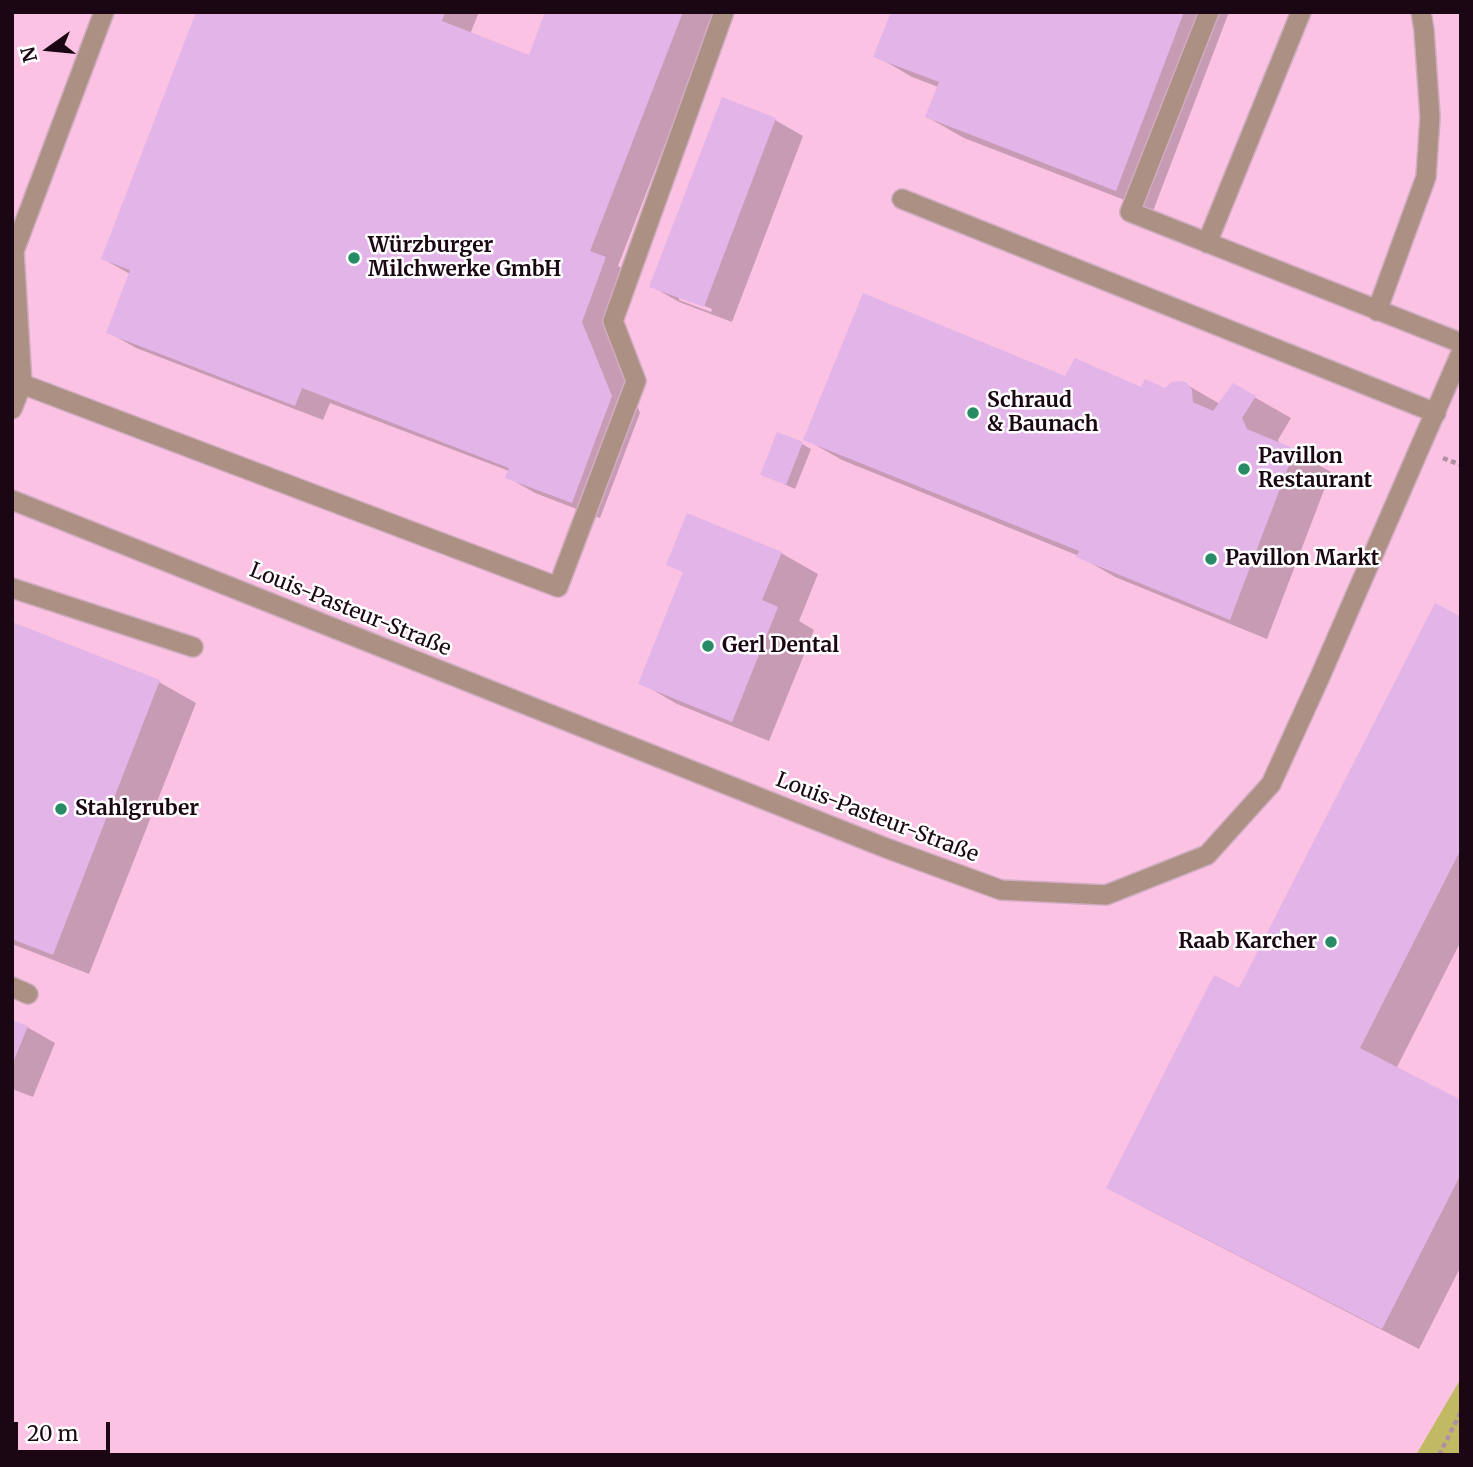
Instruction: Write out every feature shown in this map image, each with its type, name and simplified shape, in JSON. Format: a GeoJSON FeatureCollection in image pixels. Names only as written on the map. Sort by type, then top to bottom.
{"type":"FeatureCollection","features":[{"type":"Feature","properties":{"kind":"street"},"geometry":{"type":"LineString","coordinates":[[12,409],[22,384],[14,251],[104,12]]}},
{"type":"Feature","properties":{"kind":"street"},"geometry":{"type":"LineString","coordinates":[[22,384],[558,587],[636,381],[613,321],[724,12]]}},
{"type":"Feature","properties":{"kind":"street"},"geometry":{"type":"LineString","coordinates":[[1209,12],[1130,212],[1461,343]]}},
{"type":"Feature","properties":{"kind":"street"},"geometry":{"type":"LineString","coordinates":[[1207,243],[1301,12]]}},
{"type":"Feature","properties":{"kind":"street"},"geometry":{"type":"LineString","coordinates":[[1377,310],[1426,177],[1430,117],[1421,12]]}},
{"type":"Feature","properties":{"kind":"street"},"geometry":{"type":"LineString","coordinates":[[902,199],[1436,413]]}},
{"type":"Feature","properties":{"kind":"street","name":"Louis-Pasteur-Straße"},"geometry":{"type":"LineString","coordinates":[[12,500],[861,838],[1001,890],[1106,895],[1207,855],[1271,784],[1461,353]]}},
{"type":"Feature","properties":{"kind":"street"},"geometry":{"type":"LineString","coordinates":[[12,588],[193,648]]}},
{"type":"Feature","properties":{"kind":"path"},"geometry":{"type":"LineString","coordinates":[[1439,1455],[1461,1412]]}},
{"type":"Feature","properties":{"kind":"shaded area"},"geometry":{"type":"Polygon","coordinates":[[[12,12],[1461,12],[1461,1378],[1416,1455],[12,1455],[12,12]]]}},
{"type":"Feature","properties":{"kind":"shaded area"},"geometry":{"type":"Polygon","coordinates":[[[1461,1378],[1461,1455],[1416,1455],[1461,1378]]]}},
{"type":"Feature","properties":{"kind":"building","name":"Würzburger Milchwerke GmbH"},"geometry":{"type":"Polygon","coordinates":[[[196,12],[445,12],[442,21],[529,55],[545,12],[683,12],[590,251],[606,257],[582,322],[612,396],[572,503],[505,478],[509,468],[302,388],[295,406],[106,333],[130,270],[101,259],[196,12]]]}},
{"type":"Feature","properties":{"kind":"building"},"geometry":{"type":"Polygon","coordinates":[[[891,12],[1184,12],[1116,191],[925,117],[939,82],[873,57],[891,12]]]}},
{"type":"Feature","properties":{"kind":"building"},"geometry":{"type":"Polygon","coordinates":[[[722,97],[776,118],[704,307],[649,287],[722,97]]]}},
{"type":"Feature","properties":{"kind":"building"},"geometry":{"type":"Polygon","coordinates":[[[863,293],[1065,376],[1075,358],[1141,387],[1145,379],[1165,388],[1172,382],[1182,381],[1192,390],[1193,402],[1213,411],[1233,383],[1256,396],[1242,418],[1247,429],[1295,449],[1230,620],[1076,557],[1079,551],[803,440],[863,293]]]}},
{"type":"Feature","properties":{"kind":"building"},"geometry":{"type":"Polygon","coordinates":[[[777,432],[803,442],[786,485],[760,475],[777,432]]]}},
{"type":"Feature","properties":{"kind":"building","name":"Gerl Dental"},"geometry":{"type":"Polygon","coordinates":[[[687,513],[782,552],[762,600],[778,607],[732,722],[638,684],[683,572],[666,565],[687,513]]]}},
{"type":"Feature","properties":{"kind":"building"},"geometry":{"type":"Polygon","coordinates":[[[1435,603],[1461,617],[1461,849],[1360,1048],[1461,1100],[1461,1174],[1382,1329],[1106,1188],[1214,975],[1239,988],[1435,603]]]}},
{"type":"Feature","properties":{"kind":"building","name":"Stahlgruber"},"geometry":{"type":"Polygon","coordinates":[[[12,622],[160,680],[53,955],[12,939],[12,622]]]}},
{"type":"Feature","properties":{"kind":"building"},"geometry":{"type":"Polygon","coordinates":[[[12,1020],[28,1026],[12,1065],[12,1020]]]}},
{"type":"Feature","properties":{"kind":"place","name":"Würzburger Milchwerke GmbH"},"geometry":{"type":"Point","coordinates":[354,258]}},
{"type":"Feature","properties":{"kind":"place","name":"Schraud & Baunach"},"geometry":{"type":"Point","coordinates":[973,413]}},
{"type":"Feature","properties":{"kind":"place","name":"Pavillon Restaurant"},"geometry":{"type":"Point","coordinates":[1244,469]}},
{"type":"Feature","properties":{"kind":"place","name":"Pavillon Markt"},"geometry":{"type":"Point","coordinates":[1211,559]}},
{"type":"Feature","properties":{"kind":"place","name":"Gerl Dental"},"geometry":{"type":"Point","coordinates":[708,646]}},
{"type":"Feature","properties":{"kind":"place","name":"Stahlgruber"},"geometry":{"type":"Point","coordinates":[61,809]}},
{"type":"Feature","properties":{"kind":"place","name":"Raab Karcher"},"geometry":{"type":"Point","coordinates":[1331,942]}}]}
